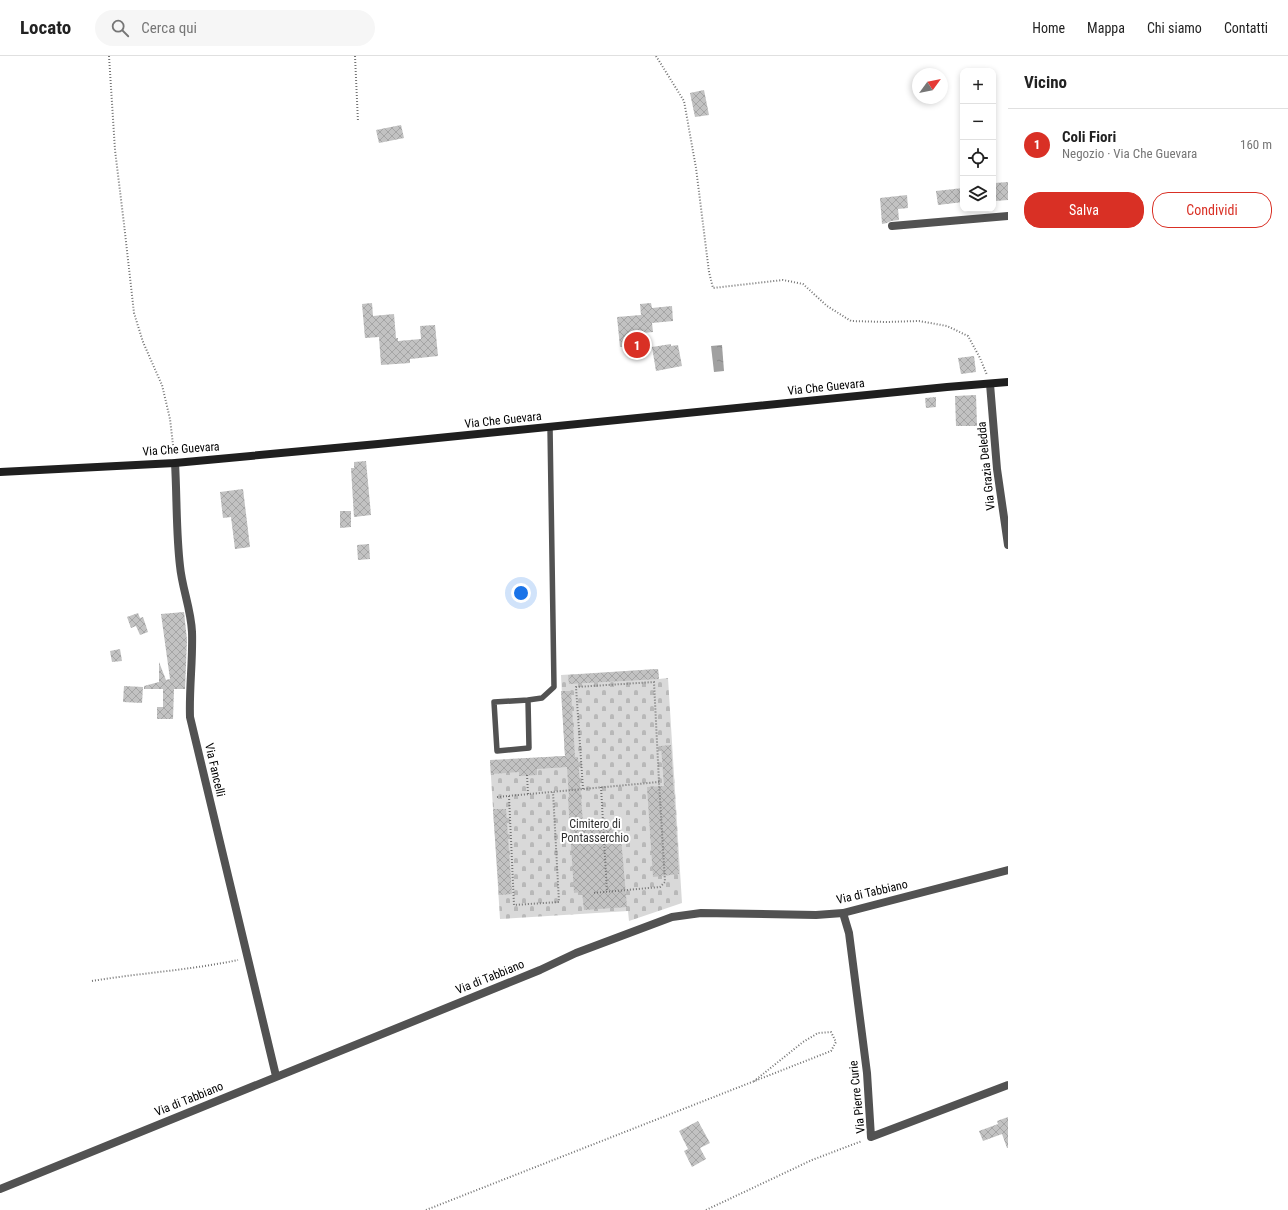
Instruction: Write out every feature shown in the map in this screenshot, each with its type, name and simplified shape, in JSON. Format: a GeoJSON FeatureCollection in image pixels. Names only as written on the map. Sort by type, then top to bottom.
{"type":"FeatureCollection","features":[{"type":"Feature","properties":{"kind":"main road","name":"Via Che Guevara"},"geometry":{"type":"LineString","coordinates":[[0,472],[175,463],[1008,382]]}},
{"type":"Feature","properties":{"kind":"street"},"geometry":{"type":"LineString","coordinates":[[892,226],[1008,216]]}},
{"type":"Feature","properties":{"kind":"street","name":"Via Grazia Deledda"},"geometry":{"type":"LineString","coordinates":[[990,384],[997,469],[1008,545]]}},
{"type":"Feature","properties":{"kind":"street","name":"Via Fancelli"},"geometry":{"type":"LineString","coordinates":[[175,463],[180,567],[183,590],[189,611],[192,630],[193,650],[190,716],[276,1076]]}},
{"type":"Feature","properties":{"kind":"street","name":"Via di Tabbiano"},"geometry":{"type":"LineString","coordinates":[[0,1189],[540,970],[576,953],[672,917],[701,913],[816,915],[843,913],[1008,870]]}},
{"type":"Feature","properties":{"kind":"street","name":"Via Pierre Curie"},"geometry":{"type":"LineString","coordinates":[[843,913],[849,933],[867,1073],[872,1137],[1008,1085]]}},
{"type":"Feature","properties":{"kind":"lane"},"geometry":{"type":"LineString","coordinates":[[528,700],[529,748],[497,751],[494,702],[542,698],[554,687],[550,427]]}},
{"type":"Feature","properties":{"kind":"path"},"geometry":{"type":"LineString","coordinates":[[109,56],[115,150],[134,313],[143,342],[162,385],[170,419],[175,463]]}},
{"type":"Feature","properties":{"kind":"path"},"geometry":{"type":"LineString","coordinates":[[354,56],[358,122]]}},
{"type":"Feature","properties":{"kind":"path"},"geometry":{"type":"LineString","coordinates":[[656,56],[684,102],[696,168],[712,288],[783,280],[804,284],[827,306],[851,321],[919,321],[947,326],[968,336],[980,358],[990,384]]}},
{"type":"Feature","properties":{"kind":"path"},"geometry":{"type":"LineString","coordinates":[[583,789],[576,687],[654,682],[665,882],[660,887],[593,893]]}},
{"type":"Feature","properties":{"kind":"path"},"geometry":{"type":"LineString","coordinates":[[527,775],[528,794]]}},
{"type":"Feature","properties":{"kind":"path"},"geometry":{"type":"LineString","coordinates":[[497,797],[659,782]]}},
{"type":"Feature","properties":{"kind":"path"},"geometry":{"type":"LineString","coordinates":[[601,787],[608,892]]}},
{"type":"Feature","properties":{"kind":"path"},"geometry":{"type":"LineString","coordinates":[[509,796],[514,905],[559,902],[553,792]]}},
{"type":"Feature","properties":{"kind":"path"},"geometry":{"type":"LineString","coordinates":[[92,981],[205,966],[247,958]]}},
{"type":"Feature","properties":{"kind":"path"},"geometry":{"type":"LineString","coordinates":[[426,1210],[753,1082],[831,1051],[836,1042],[831,1032],[818,1033],[803,1042],[753,1082]]}},
{"type":"Feature","properties":{"kind":"path"},"geometry":{"type":"LineString","coordinates":[[706,1210],[812,1160],[872,1137]]}},
{"type":"Feature","properties":{"kind":"green space","name":"Cimitero di Pontasserchio"},"geometry":{"type":"Polygon","coordinates":[[[658,669],[659,679],[668,678],[682,903],[629,921],[628,911],[500,919],[490,761],[565,756],[561,675],[658,669]]]}},
{"type":"Feature","properties":{"kind":"water"},"geometry":{"type":"Polygon","coordinates":[[[722,345],[724,371],[714,372],[711,346],[722,345]]]}},
{"type":"Feature","properties":{"kind":"building"},"geometry":{"type":"Polygon","coordinates":[[[704,90],[709,115],[695,117],[690,93],[704,90]]]}},
{"type":"Feature","properties":{"kind":"building"},"geometry":{"type":"Polygon","coordinates":[[[401,125],[404,138],[379,143],[376,130],[401,125]]]}},
{"type":"Feature","properties":{"kind":"building"},"geometry":{"type":"Polygon","coordinates":[[[1008,182],[1008,200],[996,201],[996,183],[1008,182]]]}},
{"type":"Feature","properties":{"kind":"building"},"geometry":{"type":"Polygon","coordinates":[[[960,188],[960,202],[938,205],[936,191],[960,188]]]}},
{"type":"Feature","properties":{"kind":"building"},"geometry":{"type":"Polygon","coordinates":[[[907,195],[908,208],[898,209],[899,220],[882,224],[880,198],[907,195]]]}},
{"type":"Feature","properties":{"kind":"building"},"geometry":{"type":"Polygon","coordinates":[[[372,303],[373,316],[394,314],[396,338],[398,338],[398,341],[421,339],[420,326],[435,325],[438,356],[410,359],[410,363],[381,365],[379,337],[365,338],[362,304],[372,303]]]}},
{"type":"Feature","properties":{"kind":"building"},"geometry":{"type":"Polygon","coordinates":[[[651,303],[652,308],[672,306],[673,321],[652,323],[653,332],[633,334],[634,345],[620,347],[617,317],[641,315],[640,304],[651,303]]]}},
{"type":"Feature","properties":{"kind":"building"},"geometry":{"type":"Polygon","coordinates":[[[671,344],[671,346],[678,345],[682,366],[656,371],[652,347],[671,344]]]}},
{"type":"Feature","properties":{"kind":"building"},"geometry":{"type":"Polygon","coordinates":[[[974,356],[976,372],[961,374],[958,358],[974,356]]]}},
{"type":"Feature","properties":{"kind":"building"},"geometry":{"type":"Polygon","coordinates":[[[976,395],[977,426],[956,426],[955,396],[976,395]]]}},
{"type":"Feature","properties":{"kind":"building"},"geometry":{"type":"Polygon","coordinates":[[[936,397],[936,407],[926,408],[925,398],[936,397]]]}},
{"type":"Feature","properties":{"kind":"building"},"geometry":{"type":"Polygon","coordinates":[[[366,461],[371,515],[354,517],[351,468],[354,468],[354,462],[366,461]]]}},
{"type":"Feature","properties":{"kind":"building"},"geometry":{"type":"Polygon","coordinates":[[[243,489],[250,547],[235,549],[231,517],[223,518],[220,492],[243,489]]]}},
{"type":"Feature","properties":{"kind":"building"},"geometry":{"type":"Polygon","coordinates":[[[340,511],[351,511],[351,527],[340,528],[340,511]]]}},
{"type":"Feature","properties":{"kind":"building"},"geometry":{"type":"Polygon","coordinates":[[[369,544],[370,559],[358,560],[357,545],[369,544]]]}},
{"type":"Feature","properties":{"kind":"building"},"geometry":{"type":"Polygon","coordinates":[[[184,612],[187,640],[185,689],[174,689],[173,719],[157,719],[157,707],[163,707],[163,689],[144,689],[144,686],[159,682],[159,662],[166,680],[170,679],[161,614],[184,612]]]}},
{"type":"Feature","properties":{"kind":"building"},"geometry":{"type":"Polygon","coordinates":[[[138,613],[140,618],[143,617],[148,632],[140,635],[136,626],[131,628],[127,617],[138,613]]]}},
{"type":"Feature","properties":{"kind":"building"},"geometry":{"type":"Polygon","coordinates":[[[120,649],[122,661],[112,662],[110,651],[120,649]]]}},
{"type":"Feature","properties":{"kind":"building"},"geometry":{"type":"Polygon","coordinates":[[[658,669],[659,679],[569,684],[568,675],[658,669]]]}},
{"type":"Feature","properties":{"kind":"building"},"geometry":{"type":"Polygon","coordinates":[[[124,686],[143,687],[142,703],[123,702],[124,686]]]}},
{"type":"Feature","properties":{"kind":"building"},"geometry":{"type":"Polygon","coordinates":[[[561,691],[571,691],[575,757],[578,757],[583,823],[600,822],[600,827],[620,826],[627,907],[584,910],[582,892],[574,893],[567,767],[537,769],[537,775],[519,776],[519,772],[491,774],[490,760],[565,756],[561,691]]]}},
{"type":"Feature","properties":{"kind":"building"},"geometry":{"type":"Polygon","coordinates":[[[671,745],[679,874],[653,877],[647,787],[664,786],[661,746],[671,745]]]}},
{"type":"Feature","properties":{"kind":"building"},"geometry":{"type":"Polygon","coordinates":[[[493,809],[506,809],[512,894],[499,895],[493,809]]]}},
{"type":"Feature","properties":{"kind":"building"},"geometry":{"type":"Polygon","coordinates":[[[1008,1117],[1008,1148],[1002,1134],[983,1141],[979,1131],[998,1124],[997,1121],[1008,1117]]]}},
{"type":"Feature","properties":{"kind":"building"},"geometry":{"type":"Polygon","coordinates":[[[698,1121],[710,1143],[700,1148],[706,1159],[692,1167],[684,1151],[688,1149],[679,1131],[698,1121]]]}},
{"type":"Feature","properties":{"kind":"place","name":"Coli Fiori"},"geometry":{"type":"Point","coordinates":[637,345]}}]}
